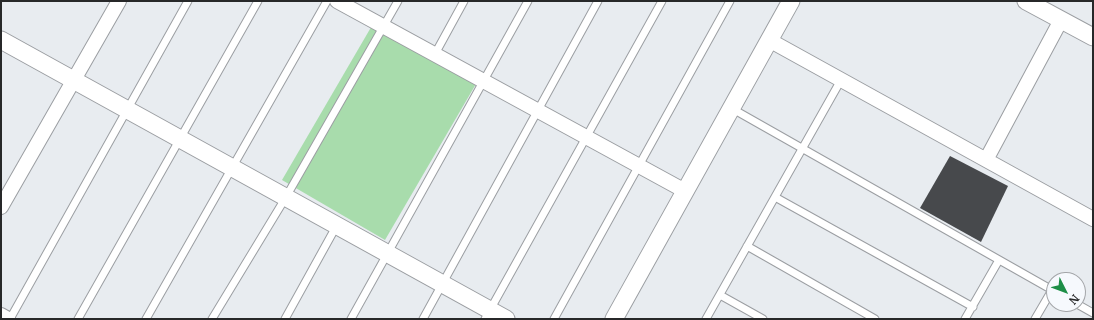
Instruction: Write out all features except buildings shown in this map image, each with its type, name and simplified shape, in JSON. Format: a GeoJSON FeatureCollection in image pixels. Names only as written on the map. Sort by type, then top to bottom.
{"type":"FeatureCollection","features":[{"type":"Feature","properties":{"kind":"street"},"geometry":{"type":"LineString","coordinates":[[1,207],[119,1]]}},
{"type":"Feature","properties":{"kind":"street"},"geometry":{"type":"LineString","coordinates":[[337,1],[685,191]]}},
{"type":"Feature","properties":{"kind":"street"},"geometry":{"type":"LineString","coordinates":[[614,319],[791,1]]}},
{"type":"Feature","properties":{"kind":"street"},"geometry":{"type":"LineString","coordinates":[[1026,1],[1093,37]]}},
{"type":"Feature","properties":{"kind":"street"},"geometry":{"type":"LineString","coordinates":[[986,160],[1061,20]]}},
{"type":"Feature","properties":{"kind":"street"},"geometry":{"type":"LineString","coordinates":[[1,40],[443,283],[488,315],[506,319]]}},
{"type":"Feature","properties":{"kind":"street"},"geometry":{"type":"LineString","coordinates":[[769,40],[1093,219]]}},
{"type":"Feature","properties":{"kind":"street"},"geometry":{"type":"LineString","coordinates":[[1,315],[9,319]]}},
{"type":"Feature","properties":{"kind":"lane"},"geometry":{"type":"LineString","coordinates":[[9,319],[188,1]]}},
{"type":"Feature","properties":{"kind":"lane"},"geometry":{"type":"LineString","coordinates":[[78,319],[258,1]]}},
{"type":"Feature","properties":{"kind":"lane"},"geometry":{"type":"LineString","coordinates":[[146,319],[328,1]]}},
{"type":"Feature","properties":{"kind":"lane"},"geometry":{"type":"LineString","coordinates":[[212,319],[286,196],[398,1]]}},
{"type":"Feature","properties":{"kind":"lane"},"geometry":{"type":"LineString","coordinates":[[435,54],[464,1]]}},
{"type":"Feature","properties":{"kind":"lane"},"geometry":{"type":"LineString","coordinates":[[351,319],[528,1]]}},
{"type":"Feature","properties":{"kind":"lane"},"geometry":{"type":"LineString","coordinates":[[423,319],[598,1]]}},
{"type":"Feature","properties":{"kind":"lane"},"geometry":{"type":"LineString","coordinates":[[488,315],[662,1]]}},
{"type":"Feature","properties":{"kind":"lane"},"geometry":{"type":"LineString","coordinates":[[554,319],[730,1]]}},
{"type":"Feature","properties":{"kind":"lane"},"geometry":{"type":"LineString","coordinates":[[706,319],[841,80]]}},
{"type":"Feature","properties":{"kind":"lane"},"geometry":{"type":"LineString","coordinates":[[731,108],[1046,286]]}},
{"type":"Feature","properties":{"kind":"lane"},"geometry":{"type":"LineString","coordinates":[[775,197],[973,307]]}},
{"type":"Feature","properties":{"kind":"lane"},"geometry":{"type":"LineString","coordinates":[[285,319],[337,225]]}},
{"type":"Feature","properties":{"kind":"lane"},"geometry":{"type":"LineString","coordinates":[[747,246],[875,319]]}},
{"type":"Feature","properties":{"kind":"lane"},"geometry":{"type":"LineString","coordinates":[[966,319],[999,260]]}},
{"type":"Feature","properties":{"kind":"lane"},"geometry":{"type":"LineString","coordinates":[[720,295],[763,319]]}},
{"type":"Feature","properties":{"kind":"lane"},"geometry":{"type":"LineString","coordinates":[[1035,319],[1046,301]]}},
{"type":"Feature","properties":{"kind":"green space"},"geometry":{"type":"Polygon","coordinates":[[[377,17],[480,77],[385,240],[282,180],[377,17]]]}}]}
